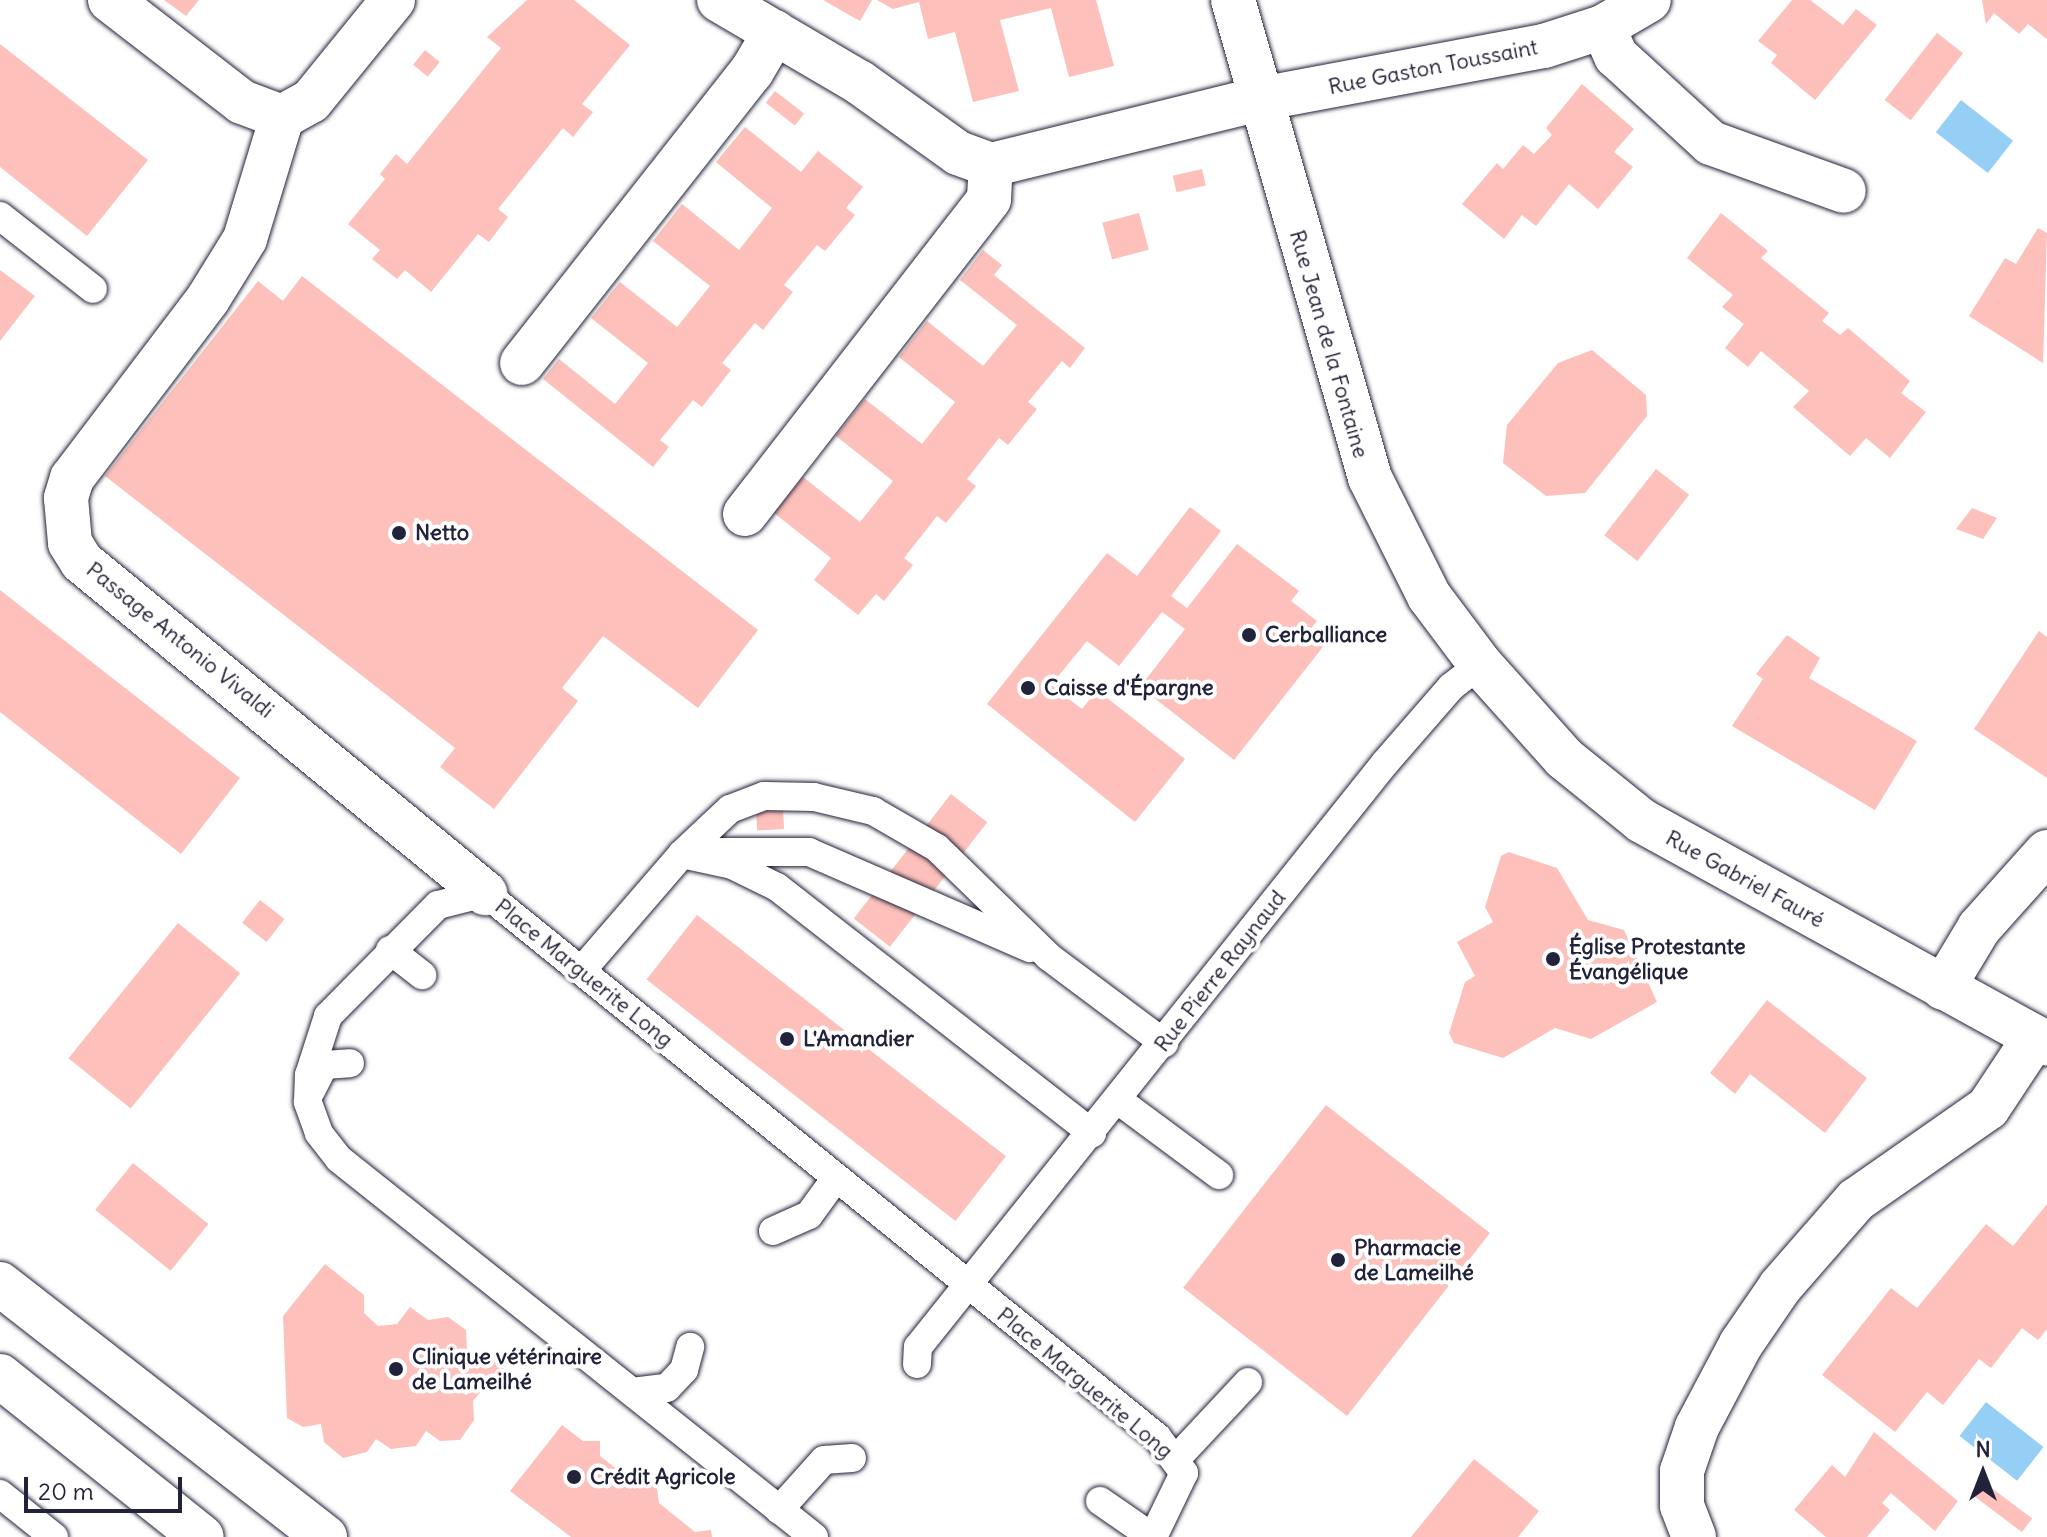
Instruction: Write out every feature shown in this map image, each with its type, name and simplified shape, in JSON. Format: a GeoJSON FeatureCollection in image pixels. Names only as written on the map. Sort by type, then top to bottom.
{"type":"FeatureCollection","features":[{"type":"Feature","properties":{"kind":"street"},"geometry":{"type":"LineString","coordinates":[[110,0],[242,102],[282,117],[311,101],[393,0]]}},
{"type":"Feature","properties":{"kind":"street"},"geometry":{"type":"LineString","coordinates":[[719,0],[859,82],[958,153],[991,165],[989,199],[745,514]]}},
{"type":"Feature","properties":{"kind":"street","name":"Rue Jean de la Fontaine"},"geometry":{"type":"LineString","coordinates":[[1233,0],[1370,478],[1429,596],[1480,664]]}},
{"type":"Feature","properties":{"kind":"street","name":"Rue Gaston Toussaint"},"geometry":{"type":"LineString","coordinates":[[991,165],[1260,99],[1544,46],[1603,27],[1649,0]]}},
{"type":"Feature","properties":{"kind":"street"},"geometry":{"type":"LineString","coordinates":[[1603,27],[1624,64],[1711,143],[1844,191]]}},
{"type":"Feature","properties":{"kind":"street"},"geometry":{"type":"LineString","coordinates":[[522,363],[752,71],[775,32]]}},
{"type":"Feature","properties":{"kind":"street","name":"Passage Antonio Vivaldi"},"geometry":{"type":"LineString","coordinates":[[282,117],[245,239],[208,299],[72,478],[66,498],[70,543],[82,562],[485,893]]}},
{"type":"Feature","properties":{"kind":"street","name":"Rue Gabriel Fauré"},"geometry":{"type":"LineString","coordinates":[[1480,664],[1564,758],[1642,821],[2041,1041]]}},
{"type":"Feature","properties":{"kind":"street"},"geometry":{"type":"LineString","coordinates":[[1943,988],[1979,928],[2047,852]]}},
{"type":"Feature","properties":{"kind":"street"},"geometry":{"type":"LineString","coordinates":[[1694,1537],[1682,1506],[1682,1471],[1704,1412],[1741,1344],[1780,1287],[1856,1200],[1988,1108],[2041,1041]]}},
{"type":"Feature","properties":{"kind":"street"},"geometry":{"type":"LineString","coordinates":[[0,1284],[325,1537]]}},
{"type":"Feature","properties":{"kind":"street"},"geometry":{"type":"LineString","coordinates":[[0,1376],[202,1537]]}},
{"type":"Feature","properties":{"kind":"lane"},"geometry":{"type":"LineString","coordinates":[[0,216],[93,289]]}},
{"type":"Feature","properties":{"kind":"lane","name":"Rue Pierre Raynaud"},"geometry":{"type":"LineString","coordinates":[[917,1364],[918,1347],[1385,763],[1451,687],[1480,664]]}},
{"type":"Feature","properties":{"kind":"lane"},"geometry":{"type":"LineString","coordinates":[[582,970],[682,854],[730,809],[764,796],[814,797],[873,811],[937,848],[1049,957],[1164,1043]]}},
{"type":"Feature","properties":{"kind":"lane"},"geometry":{"type":"LineString","coordinates":[[682,854],[809,852],[1049,957]]}},
{"type":"Feature","properties":{"kind":"lane"},"geometry":{"type":"LineString","coordinates":[[682,854],[732,865],[777,887],[1092,1133]]}},
{"type":"Feature","properties":{"kind":"lane","name":"Place Marguerite Long"},"geometry":{"type":"LineString","coordinates":[[814,1537],[339,1159],[319,1133],[308,1102],[315,1044],[328,1016],[390,950],[438,905],[485,893],[1177,1458],[1183,1481],[1152,1537]]}},
{"type":"Feature","properties":{"kind":"lane"},"geometry":{"type":"LineString","coordinates":[[390,950],[422,975]]}},
{"type":"Feature","properties":{"kind":"lane"},"geometry":{"type":"LineString","coordinates":[[308,1102],[324,1065],[350,1063]]}},
{"type":"Feature","properties":{"kind":"lane"},"geometry":{"type":"LineString","coordinates":[[1118,1100],[1219,1175]]}},
{"type":"Feature","properties":{"kind":"lane"},"geometry":{"type":"LineString","coordinates":[[773,1231],[809,1215],[836,1178]]}},
{"type":"Feature","properties":{"kind":"lane"},"geometry":{"type":"LineString","coordinates":[[632,1392],[667,1388],[684,1370],[690,1347]]}},
{"type":"Feature","properties":{"kind":"lane"},"geometry":{"type":"LineString","coordinates":[[1177,1458],[1248,1382]]}},
{"type":"Feature","properties":{"kind":"lane"},"geometry":{"type":"LineString","coordinates":[[779,1510],[824,1460],[852,1458]]}},
{"type":"Feature","properties":{"kind":"lane"},"geometry":{"type":"LineString","coordinates":[[0,1494],[54,1537]]}},
{"type":"Feature","properties":{"kind":"lane"},"geometry":{"type":"LineString","coordinates":[[1100,1501],[1152,1537]]}},
{"type":"Feature","properties":{"kind":"water"},"geometry":{"type":"Polygon","coordinates":[[[1961,100],[2013,141],[1988,173],[1936,132],[1961,100]]]}},
{"type":"Feature","properties":{"kind":"water"},"geometry":{"type":"Polygon","coordinates":[[[1986,1402],[2044,1447],[2017,1481],[1960,1436],[1986,1402]]]}},
{"type":"Feature","properties":{"kind":"building"},"geometry":{"type":"Polygon","coordinates":[[[164,0],[199,0],[186,16],[164,0]]]}},
{"type":"Feature","properties":{"kind":"building"},"geometry":{"type":"Polygon","coordinates":[[[527,0],[574,0],[630,45],[582,104],[593,112],[573,137],[563,128],[498,209],[508,217],[489,242],[478,234],[431,292],[405,270],[397,279],[372,259],[380,250],[348,224],[385,179],[380,174],[396,154],[407,164],[501,48],[487,37],[527,0]]]}},
{"type":"Feature","properties":{"kind":"building"},"geometry":{"type":"Polygon","coordinates":[[[823,0],[872,0],[860,21],[823,0]]]}},
{"type":"Feature","properties":{"kind":"building"},"geometry":{"type":"Polygon","coordinates":[[[877,0],[1096,0],[1114,66],[1069,77],[1051,8],[1000,20],[1019,91],[973,102],[955,32],[928,39],[919,2],[893,9],[877,0]]]}},
{"type":"Feature","properties":{"kind":"building"},"geometry":{"type":"Polygon","coordinates":[[[1792,0],[1810,0],[1843,25],[1856,9],[1877,25],[1815,100],[1771,63],[1777,55],[1758,41],[1792,0]]]}},
{"type":"Feature","properties":{"kind":"building"},"geometry":{"type":"Polygon","coordinates":[[[1982,0],[2047,0],[2047,39],[2028,24],[2019,34],[1994,13],[1986,24],[1982,0]]]}},
{"type":"Feature","properties":{"kind":"building"},"geometry":{"type":"Polygon","coordinates":[[[1937,33],[1963,53],[1911,120],[1885,100],[1937,33]]]}},
{"type":"Feature","properties":{"kind":"building"},"geometry":{"type":"Polygon","coordinates":[[[0,44],[148,160],[87,236],[0,167],[0,44]]]}},
{"type":"Feature","properties":{"kind":"building"},"geometry":{"type":"Polygon","coordinates":[[[425,50],[440,62],[428,77],[413,65],[425,50]]]}},
{"type":"Feature","properties":{"kind":"building"},"geometry":{"type":"Polygon","coordinates":[[[1582,84],[1634,129],[1614,152],[1633,167],[1598,209],[1569,184],[1536,226],[1522,215],[1504,239],[1462,204],[1497,163],[1503,169],[1523,145],[1534,154],[1552,135],[1546,128],[1582,84]]]}},
{"type":"Feature","properties":{"kind":"building"},"geometry":{"type":"Polygon","coordinates":[[[775,91],[804,114],[795,126],[766,103],[775,91]]]}},
{"type":"Feature","properties":{"kind":"building"},"geometry":{"type":"Polygon","coordinates":[[[745,127],[801,172],[818,151],[863,187],[846,208],[855,215],[825,251],[817,245],[784,285],[793,292],[763,330],[755,323],[722,363],[731,370],[702,407],[693,400],[660,440],[669,447],[653,467],[543,379],[559,359],[615,404],[648,363],[591,318],[620,282],[677,327],[710,286],[653,241],[682,204],[739,250],[772,208],[716,162],[745,127]]]}},
{"type":"Feature","properties":{"kind":"building"},"geometry":{"type":"Polygon","coordinates":[[[1202,169],[1206,186],[1177,192],[1173,176],[1202,169]]]}},
{"type":"Feature","properties":{"kind":"building"},"geometry":{"type":"Polygon","coordinates":[[[1139,213],[1149,250],[1112,260],[1102,223],[1139,213]]]}},
{"type":"Feature","properties":{"kind":"building"},"geometry":{"type":"Polygon","coordinates":[[[1721,213],[1768,251],[1761,258],[1829,313],[1822,321],[1840,335],[1848,328],[1910,381],[1901,393],[1926,412],[1890,458],[1866,438],[1850,456],[1793,407],[1809,391],[1761,351],[1748,367],[1725,348],[1744,324],[1722,307],[1733,295],[1687,258],[1721,213]]]}},
{"type":"Feature","properties":{"kind":"building"},"geometry":{"type":"Polygon","coordinates":[[[2038,228],[2047,233],[2043,363],[1969,316],[2005,258],[2016,264],[2038,228]]]}},
{"type":"Feature","properties":{"kind":"building"},"geometry":{"type":"Polygon","coordinates":[[[983,250],[1002,265],[994,275],[1085,348],[1070,368],[1062,361],[1028,402],[1037,409],[1008,445],[999,438],[967,479],[976,486],[946,523],[937,516],[904,558],[913,565],[884,601],[876,594],[858,615],[814,580],[831,558],[774,513],[803,477],[860,522],[893,481],[836,436],[865,399],[922,444],[955,402],[899,357],[927,321],[983,366],[1017,325],[960,280],[983,250]]]}},
{"type":"Feature","properties":{"kind":"building"},"geometry":{"type":"Polygon","coordinates":[[[0,270],[35,296],[0,341],[0,270]]]}},
{"type":"Feature","properties":{"kind":"building"},"geometry":{"type":"Polygon","coordinates":[[[302,276],[758,630],[698,708],[603,636],[562,688],[578,701],[494,809],[440,767],[455,748],[105,476],[258,281],[283,301],[302,276]]]}},
{"type":"Feature","properties":{"kind":"building"},"geometry":{"type":"Polygon","coordinates":[[[1592,350],[1646,395],[1647,416],[1585,493],[1546,496],[1503,463],[1507,425],[1558,363],[1592,350]]]}},
{"type":"Feature","properties":{"kind":"building"},"geometry":{"type":"Polygon","coordinates":[[[1656,469],[1689,495],[1637,561],[1604,535],[1656,469]]]}},
{"type":"Feature","properties":{"kind":"building","name":"Cerballiance"},"geometry":{"type":"Polygon","coordinates":[[[1190,507],[1221,531],[1171,596],[1187,608],[1237,544],[1299,591],[1291,601],[1317,621],[1310,630],[1326,643],[1234,760],[1140,687],[1185,629],[1162,612],[1119,666],[1087,641],[1051,685],[1082,709],[1097,690],[1185,759],[1135,822],[987,704],[1107,553],[1137,576],[1190,507]]]}},
{"type":"Feature","properties":{"kind":"building"},"geometry":{"type":"Polygon","coordinates":[[[1972,508],[1997,518],[1983,539],[1956,529],[1972,508]]]}},
{"type":"Feature","properties":{"kind":"building"},"geometry":{"type":"Polygon","coordinates":[[[0,590],[240,778],[181,854],[0,712],[0,590]]]}},
{"type":"Feature","properties":{"kind":"building"},"geometry":{"type":"Polygon","coordinates":[[[2039,631],[2047,637],[2047,778],[1974,729],[2039,631]]]}},
{"type":"Feature","properties":{"kind":"building"},"geometry":{"type":"Polygon","coordinates":[[[1787,635],[1820,658],[1809,678],[1917,741],[1875,810],[1732,726],[1763,679],[1756,674],[1787,635]]]}},
{"type":"Feature","properties":{"kind":"building"},"geometry":{"type":"Polygon","coordinates":[[[951,794],[987,822],[890,947],[854,919],[951,794]]]}},
{"type":"Feature","properties":{"kind":"building"},"geometry":{"type":"Polygon","coordinates":[[[783,809],[784,829],[757,830],[756,810],[783,809]]]}},
{"type":"Feature","properties":{"kind":"building","name":"Église Protestante Évangélique"},"geometry":{"type":"Polygon","coordinates":[[[1509,852],[1557,868],[1588,920],[1624,930],[1657,1002],[1591,1039],[1555,1028],[1503,1058],[1454,1043],[1449,1033],[1465,982],[1475,976],[1457,942],[1493,922],[1485,907],[1501,856],[1509,852]]]}},
{"type":"Feature","properties":{"kind":"building"},"geometry":{"type":"Polygon","coordinates":[[[260,900],[284,919],[267,942],[242,923],[260,900]]]}},
{"type":"Feature","properties":{"kind":"building"},"geometry":{"type":"Polygon","coordinates":[[[697,915],[1006,1156],[955,1221],[647,980],[697,915]]]}},
{"type":"Feature","properties":{"kind":"building"},"geometry":{"type":"Polygon","coordinates":[[[178,923],[240,973],[131,1109],[68,1058],[178,923]]]}},
{"type":"Feature","properties":{"kind":"building"},"geometry":{"type":"Polygon","coordinates":[[[1767,1000],[1867,1078],[1825,1133],[1750,1074],[1735,1094],[1710,1073],[1767,1000]]]}},
{"type":"Feature","properties":{"kind":"building","name":"Pharmacie de Lameilhé"},"geometry":{"type":"Polygon","coordinates":[[[1326,1105],[1490,1233],[1347,1416],[1183,1288],[1326,1105]]]}},
{"type":"Feature","properties":{"kind":"building"},"geometry":{"type":"Polygon","coordinates":[[[133,1163],[208,1224],[171,1271],[95,1210],[133,1163]]]}},
{"type":"Feature","properties":{"kind":"building"},"geometry":{"type":"Polygon","coordinates":[[[2047,1204],[2047,1329],[2038,1340],[2022,1328],[1991,1368],[1979,1359],[1943,1405],[1927,1392],[1895,1432],[1822,1375],[1891,1288],[1917,1308],[1986,1224],[2013,1246],[2047,1204]]]}},
{"type":"Feature","properties":{"kind":"building","name":"Clinique vétérinaire de Lameilhé"},"geometry":{"type":"Polygon","coordinates":[[[325,1264],[364,1295],[364,1313],[378,1326],[397,1324],[410,1307],[428,1320],[448,1317],[466,1330],[467,1352],[480,1360],[503,1359],[505,1387],[482,1390],[473,1401],[474,1420],[460,1440],[440,1441],[426,1431],[416,1446],[391,1449],[376,1439],[367,1452],[343,1458],[324,1442],[321,1424],[303,1427],[287,1418],[283,1316],[325,1264]]]}},
{"type":"Feature","properties":{"kind":"building","name":"Crédit Agricole"},"geometry":{"type":"Polygon","coordinates":[[[562,1425],[583,1441],[600,1441],[600,1456],[637,1485],[656,1482],[659,1503],[695,1532],[711,1530],[712,1537],[571,1537],[510,1491],[562,1425]]]}},
{"type":"Feature","properties":{"kind":"building"},"geometry":{"type":"Polygon","coordinates":[[[1874,1432],[1958,1501],[1935,1531],[1891,1493],[1882,1503],[1890,1510],[1867,1537],[1826,1537],[1794,1510],[1832,1465],[1845,1477],[1874,1432]]]}},
{"type":"Feature","properties":{"kind":"building"},"geometry":{"type":"Polygon","coordinates":[[[1474,1459],[1539,1511],[1518,1537],[1411,1537],[1474,1459]]]}},
{"type":"Feature","properties":{"kind":"building"},"geometry":{"type":"Polygon","coordinates":[[[1981,1480],[2032,1519],[2022,1532],[1971,1494],[1981,1480]]]}},
{"type":"Feature","properties":{"kind":"place","name":"Netto"},"geometry":{"type":"Point","coordinates":[399,533]}},
{"type":"Feature","properties":{"kind":"place","name":"Cerballiance"},"geometry":{"type":"Point","coordinates":[1249,635]}},
{"type":"Feature","properties":{"kind":"place","name":"Caisse d'Épargne"},"geometry":{"type":"Point","coordinates":[1028,688]}},
{"type":"Feature","properties":{"kind":"place","name":"Église Protestante Évangélique"},"geometry":{"type":"Point","coordinates":[1553,959]}},
{"type":"Feature","properties":{"kind":"place","name":"L'Amandier"},"geometry":{"type":"Point","coordinates":[787,1039]}},
{"type":"Feature","properties":{"kind":"place","name":"Pharmacie de Lameilhé"},"geometry":{"type":"Point","coordinates":[1338,1260]}},
{"type":"Feature","properties":{"kind":"place","name":"Clinique vétérinaire de Lameilhé"},"geometry":{"type":"Point","coordinates":[396,1369]}},
{"type":"Feature","properties":{"kind":"place","name":"Crédit Agricole"},"geometry":{"type":"Point","coordinates":[574,1477]}}]}
